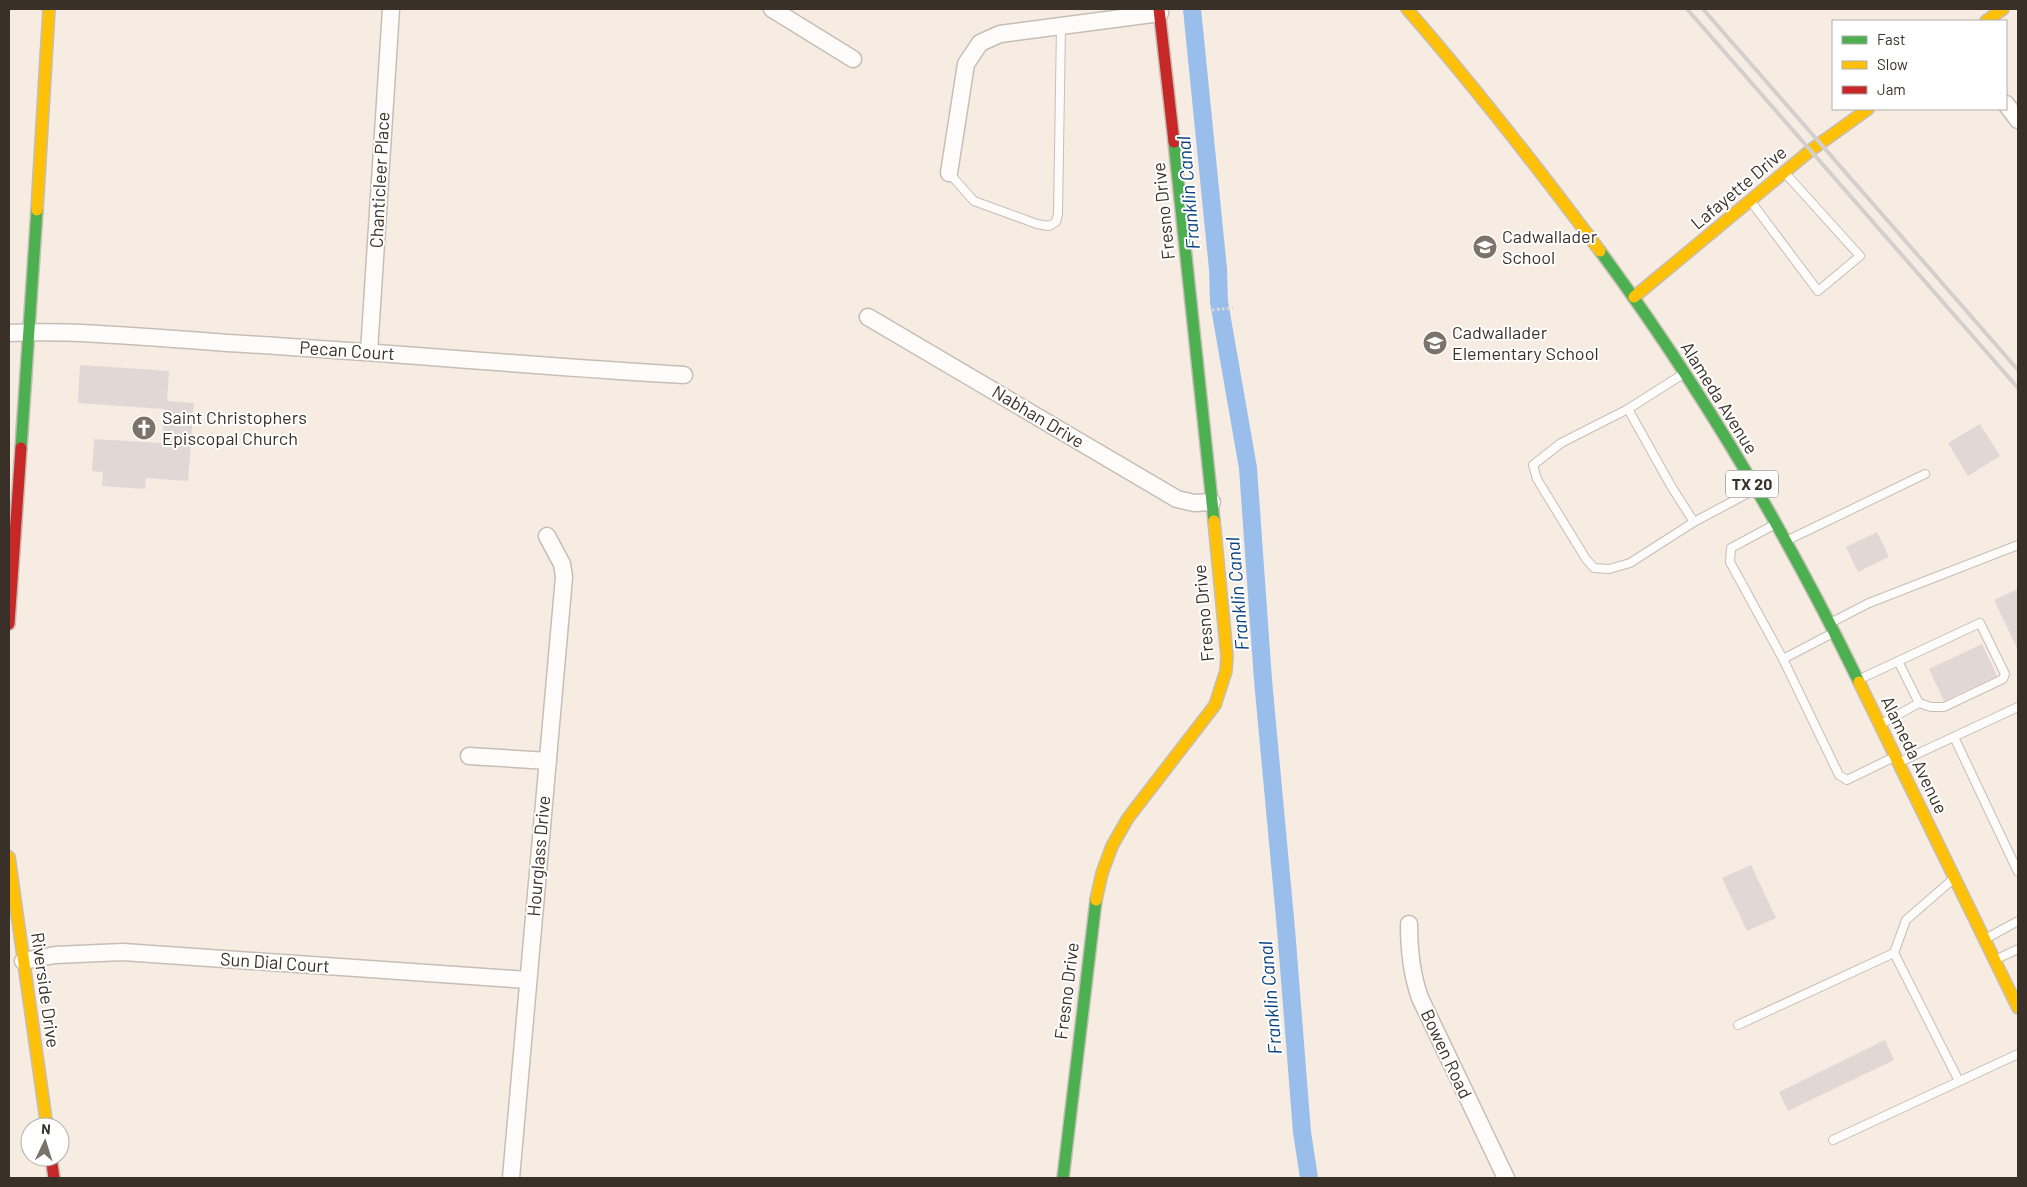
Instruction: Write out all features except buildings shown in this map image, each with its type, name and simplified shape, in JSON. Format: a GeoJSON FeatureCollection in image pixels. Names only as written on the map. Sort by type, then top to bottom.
{"type":"FeatureCollection","features":[{"type":"Feature","properties":{"kind":"street"},"geometry":{"type":"LineString","coordinates":[[9,624],[11,561],[49,9]]}},
{"type":"Feature","properties":{"kind":"street","name":"Chanticleer Place"},"geometry":{"type":"LineString","coordinates":[[369,352],[391,9]]}},
{"type":"Feature","properties":{"kind":"street"},"geometry":{"type":"LineString","coordinates":[[772,9],[853,59]]}},
{"type":"Feature","properties":{"kind":"street","name":"Alameda Avenue"},"geometry":{"type":"LineString","coordinates":[[1407,9],[1467,78],[1634,297],[1755,489],[1786,541],[1832,628],[2018,1008]]}},
{"type":"Feature","properties":{"kind":"street"},"geometry":{"type":"LineString","coordinates":[[1987,20],[2003,9]]}},
{"type":"Feature","properties":{"kind":"street"},"geometry":{"type":"LineString","coordinates":[[949,173],[966,64],[975,48],[985,40],[1000,34],[1159,11]]}},
{"type":"Feature","properties":{"kind":"street","name":"Fresno Drive"},"geometry":{"type":"LineString","coordinates":[[1063,1178],[1094,910],[1102,873],[1112,846],[1128,818],[1215,705],[1226,671],[1227,656],[1192,302],[1159,11]]}},
{"type":"Feature","properties":{"kind":"street"},"geometry":{"type":"LineString","coordinates":[[2007,105],[2018,120]]}},
{"type":"Feature","properties":{"kind":"street","name":"Lafayette Drive"},"geometry":{"type":"LineString","coordinates":[[1634,297],[1784,172],[1867,110]]}},
{"type":"Feature","properties":{"kind":"street","name":"Nabhan Drive"},"geometry":{"type":"LineString","coordinates":[[868,317],[1177,499],[1194,503],[1212,502]]}},
{"type":"Feature","properties":{"kind":"street","name":"Pecan Court"},"geometry":{"type":"LineString","coordinates":[[9,333],[95,334],[369,352],[527,366],[684,375]]}},
{"type":"Feature","properties":{"kind":"street","name":"Hourglass Drive"},"geometry":{"type":"LineString","coordinates":[[511,1178],[564,577],[562,564],[547,536]]}},
{"type":"Feature","properties":{"kind":"street"},"geometry":{"type":"LineString","coordinates":[[469,756],[548,762]]}},
{"type":"Feature","properties":{"kind":"street","name":"Riverside Drive"},"geometry":{"type":"LineString","coordinates":[[9,857],[46,1117]]}},
{"type":"Feature","properties":{"kind":"street","name":"Bowen Road"},"geometry":{"type":"LineString","coordinates":[[1409,924],[1409,952],[1417,989],[1506,1178]]}},
{"type":"Feature","properties":{"kind":"street","name":"Sun Dial Court"},"geometry":{"type":"LineString","coordinates":[[23,961],[55,956],[123,952],[528,980]]}},
{"type":"Feature","properties":{"kind":"lane"},"geometry":{"type":"LineString","coordinates":[[949,173],[974,201],[1037,224],[1049,226],[1056,222],[1058,214],[1061,26]]}},
{"type":"Feature","properties":{"kind":"lane"},"geometry":{"type":"LineString","coordinates":[[1750,201],[1818,292],[1860,256],[1784,172]]}},
{"type":"Feature","properties":{"kind":"lane"},"geometry":{"type":"LineString","coordinates":[[1684,374],[1628,409],[1561,443],[1533,465],[1537,478],[1586,559],[1594,568],[1610,569],[1630,563],[1694,522],[1755,489]]}},
{"type":"Feature","properties":{"kind":"lane"},"geometry":{"type":"LineString","coordinates":[[1628,409],[1671,486],[1694,522]]}},
{"type":"Feature","properties":{"kind":"lane"},"geometry":{"type":"LineString","coordinates":[[1786,541],[1925,474]]}},
{"type":"Feature","properties":{"kind":"lane"},"geometry":{"type":"LineString","coordinates":[[1776,524],[1730,548],[1730,562],[1783,659],[1839,775],[1847,780],[1954,737],[2018,707]]}},
{"type":"Feature","properties":{"kind":"lane"},"geometry":{"type":"LineString","coordinates":[[1783,659],[1869,603],[2018,545]]}},
{"type":"Feature","properties":{"kind":"lane"},"geometry":{"type":"LineString","coordinates":[[1858,680],[1898,661],[1980,623],[2005,674],[2003,679],[1944,707],[1930,707],[1919,703],[1898,661]]}},
{"type":"Feature","properties":{"kind":"lane"},"geometry":{"type":"LineString","coordinates":[[1880,725],[1919,703]]}},
{"type":"Feature","properties":{"kind":"lane"},"geometry":{"type":"LineString","coordinates":[[1954,737],[2018,872]]}},
{"type":"Feature","properties":{"kind":"lane"},"geometry":{"type":"LineString","coordinates":[[1738,1025],[1894,953],[1906,920],[1955,878]]}},
{"type":"Feature","properties":{"kind":"lane"},"geometry":{"type":"LineString","coordinates":[[1985,940],[2018,921]]}},
{"type":"Feature","properties":{"kind":"lane"},"geometry":{"type":"LineString","coordinates":[[1995,960],[2018,949]]}},
{"type":"Feature","properties":{"kind":"lane"},"geometry":{"type":"LineString","coordinates":[[1894,953],[1959,1081]]}},
{"type":"Feature","properties":{"kind":"lane"},"geometry":{"type":"LineString","coordinates":[[1833,1140],[2018,1054]]}},
{"type":"Feature","properties":{"kind":"path"},"geometry":{"type":"LineString","coordinates":[[1206,311],[1233,308]]}},
{"type":"Feature","properties":{"kind":"waterway","name":"Franklin Canal"},"geometry":{"type":"LineString","coordinates":[[1192,9],[1218,269],[1219,302],[1248,468],[1263,680],[1286,929],[1302,1132],[1309,1178]]}},
{"type":"Feature","properties":{"kind":"railway"},"geometry":{"type":"LineString","coordinates":[[1687,9],[2018,388]]}},
{"type":"Feature","properties":{"kind":"railway"},"geometry":{"type":"LineString","coordinates":[[1703,9],[2018,370]]}},
{"type":"Feature","properties":{"kind":"traffic: fast"},"geometry":{"type":"LineString","coordinates":[[1174,142],[1214,521]]}},
{"type":"Feature","properties":{"kind":"traffic: fast"},"geometry":{"type":"LineString","coordinates":[[21,448],[37,210]]}},
{"type":"Feature","properties":{"kind":"traffic: fast"},"geometry":{"type":"LineString","coordinates":[[1600,251],[1672,354],[1739,461],[1802,570],[1859,682]]}},
{"type":"Feature","properties":{"kind":"traffic: fast"},"geometry":{"type":"LineString","coordinates":[[1063,1178],[1096,900]]}},
{"type":"Feature","properties":{"kind":"traffic: slow"},"geometry":{"type":"LineString","coordinates":[[37,210],[49,9]]}},
{"type":"Feature","properties":{"kind":"traffic: slow"},"geometry":{"type":"LineString","coordinates":[[1407,9],[1506,128],[1600,251]]}},
{"type":"Feature","properties":{"kind":"traffic: slow"},"geometry":{"type":"LineString","coordinates":[[1987,20],[2003,9]]}},
{"type":"Feature","properties":{"kind":"traffic: slow"},"geometry":{"type":"LineString","coordinates":[[1634,297],[1811,150],[1867,110]]}},
{"type":"Feature","properties":{"kind":"traffic: slow"},"geometry":{"type":"LineString","coordinates":[[1096,900],[1102,873],[1112,846],[1128,818],[1215,705],[1226,671],[1227,656],[1214,521]]}},
{"type":"Feature","properties":{"kind":"traffic: slow"},"geometry":{"type":"LineString","coordinates":[[1859,682],[2018,1008]]}},
{"type":"Feature","properties":{"kind":"traffic: slow"},"geometry":{"type":"LineString","coordinates":[[9,857],[46,1117]]}},
{"type":"Feature","properties":{"kind":"traffic: jam"},"geometry":{"type":"LineString","coordinates":[[1159,9],[1174,142]]}},
{"type":"Feature","properties":{"kind":"traffic: jam"},"geometry":{"type":"LineString","coordinates":[[9,624],[21,448]]}},
{"type":"Feature","properties":{"kind":"traffic: jam"},"geometry":{"type":"LineString","coordinates":[[52,1167],[54,1178]]}},
{"type":"Feature","properties":{"kind":"place","name":"Cadwallader School"},"geometry":{"type":"Point","coordinates":[1485,247]}},
{"type":"Feature","properties":{"kind":"place","name":"Cadwallader Elementary School"},"geometry":{"type":"Point","coordinates":[1435,343]}},
{"type":"Feature","properties":{"kind":"place","name":"Saint Christophers Episcopal Church"},"geometry":{"type":"Point","coordinates":[144,428]}}]}
